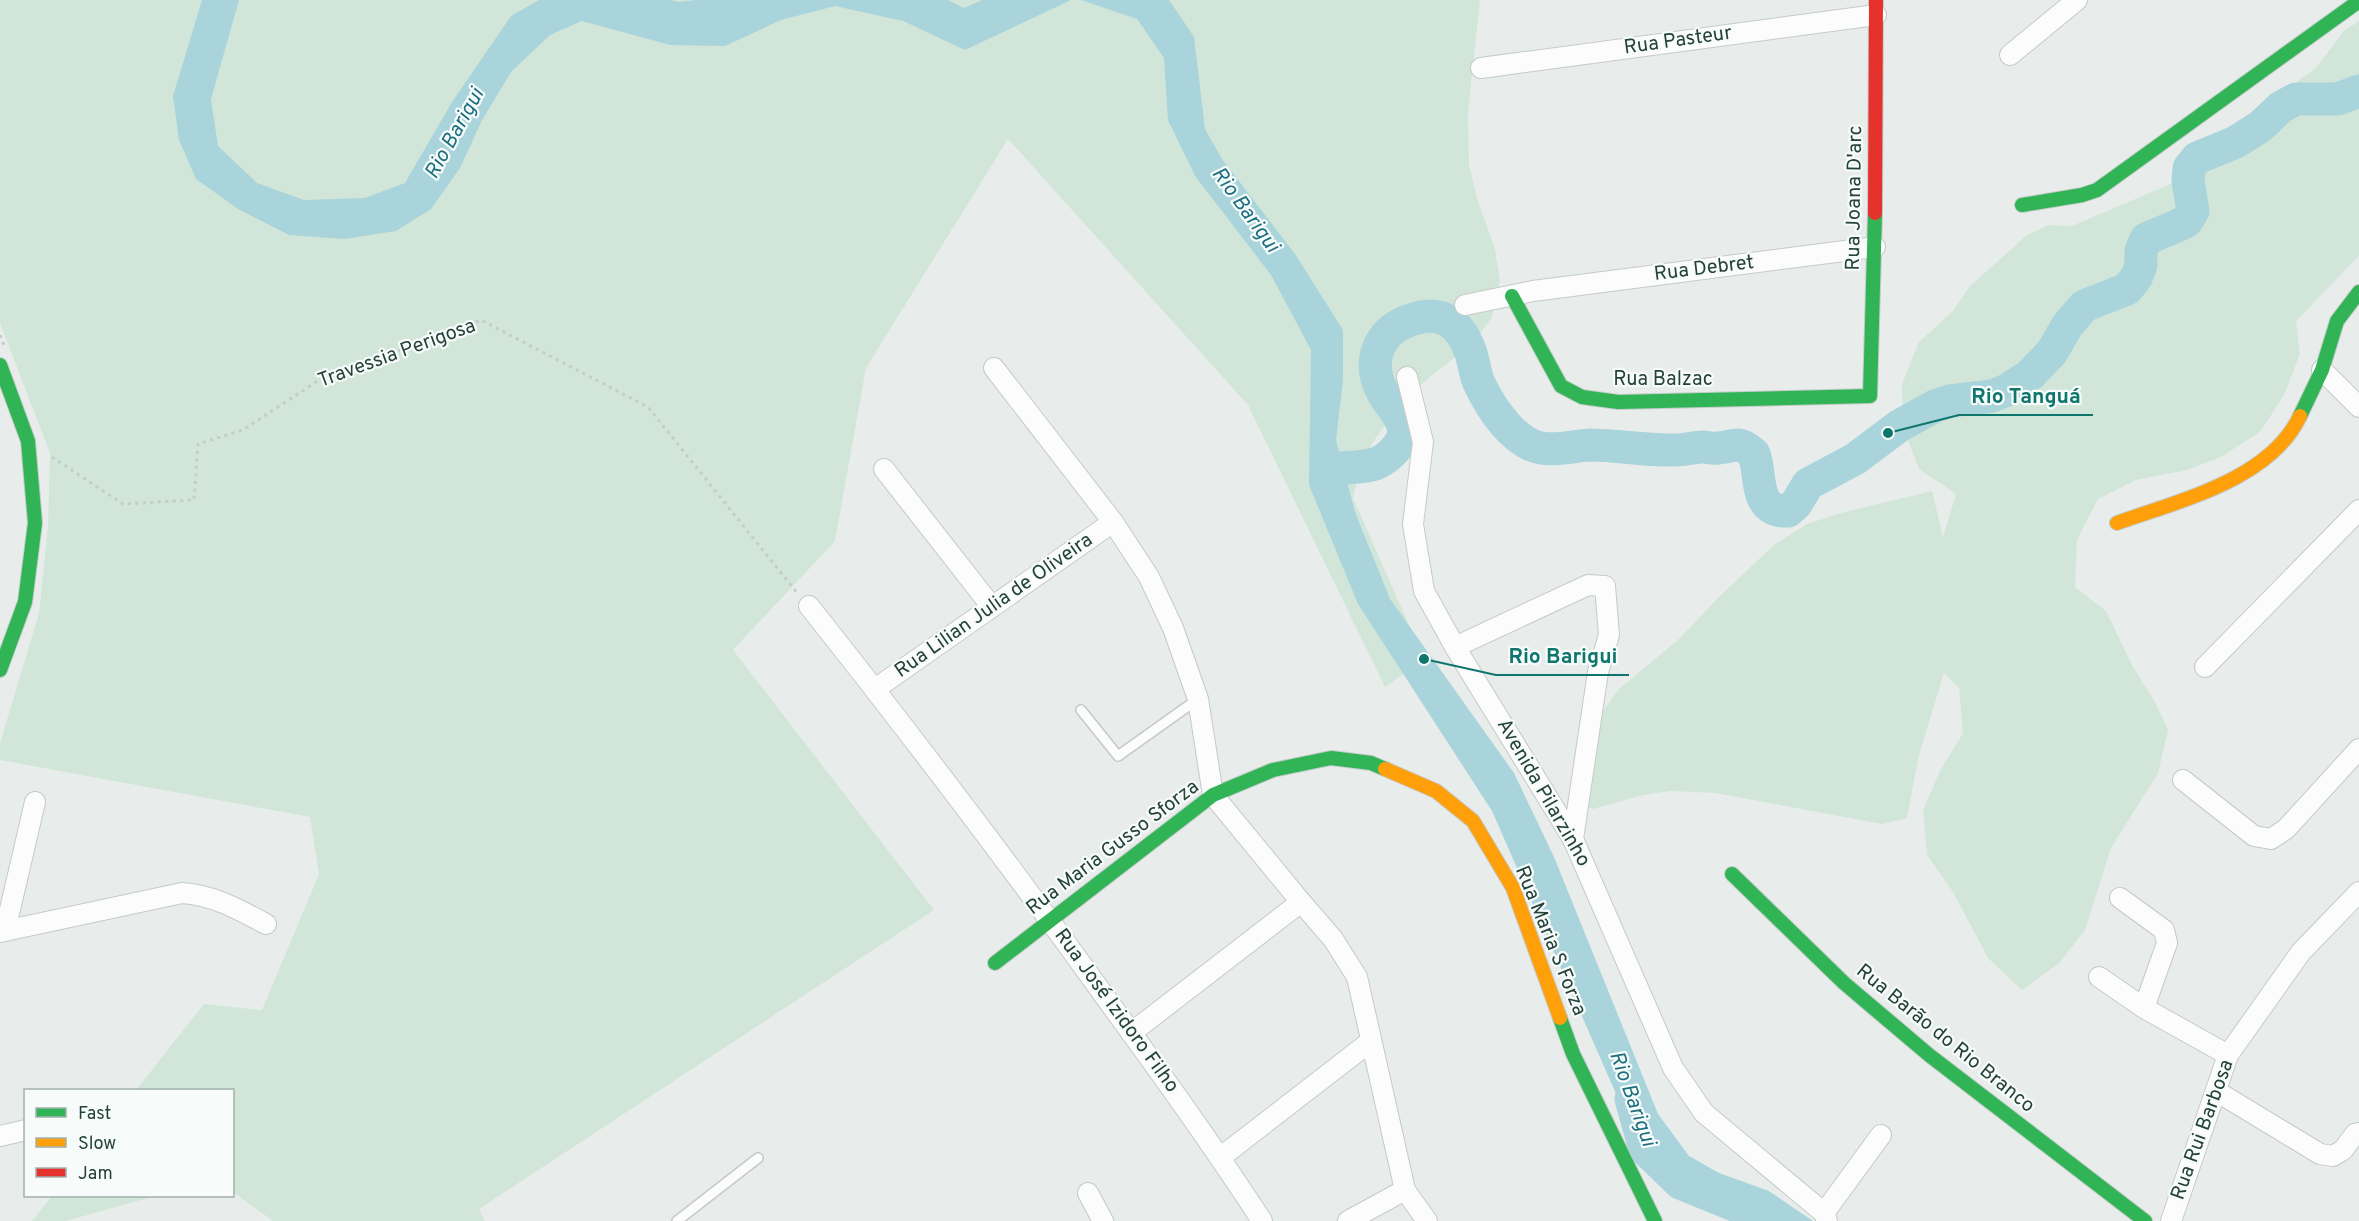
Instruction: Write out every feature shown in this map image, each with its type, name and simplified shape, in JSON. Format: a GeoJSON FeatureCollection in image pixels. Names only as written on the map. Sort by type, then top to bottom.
{"type":"FeatureCollection","features":[{"type":"Feature","properties":{"kind":"street"},"geometry":{"type":"LineString","coordinates":[[2010,56],[2058,7],[2077,0]]}},
{"type":"Feature","properties":{"kind":"street"},"geometry":{"type":"LineString","coordinates":[[2022,204],[2082,195],[2097,190],[2359,0]]}},
{"type":"Feature","properties":{"kind":"street","name":"Rua Pasteur"},"geometry":{"type":"LineString","coordinates":[[1481,68],[1876,8]]}},
{"type":"Feature","properties":{"kind":"street","name":"Rua Joana D'arc"},"geometry":{"type":"LineString","coordinates":[[1870,396],[1875,247],[1876,8]]}},
{"type":"Feature","properties":{"kind":"street","name":"Rua Debret"},"geometry":{"type":"LineString","coordinates":[[1465,305],[1533,291],[1875,247]]}},
{"type":"Feature","properties":{"kind":"street"},"geometry":{"type":"LineString","coordinates":[[2117,523],[2225,484],[2266,460],[2297,423],[2322,370],[2337,321],[2359,292]]}},
{"type":"Feature","properties":{"kind":"street","name":"Rua Balzac"},"geometry":{"type":"LineString","coordinates":[[1512,296],[1561,386],[1582,397],[1618,402],[1870,396]]}},
{"type":"Feature","properties":{"kind":"street"},"geometry":{"type":"LineString","coordinates":[[0,365],[28,441],[35,523],[25,602],[0,670]]}},
{"type":"Feature","properties":{"kind":"street"},"geometry":{"type":"LineString","coordinates":[[994,368],[1113,522],[1149,577],[1173,628],[1198,699],[1213,795],[1333,939],[1357,977],[1405,1190],[1427,1221]]}},
{"type":"Feature","properties":{"kind":"street"},"geometry":{"type":"LineString","coordinates":[[2322,370],[2359,407]]}},
{"type":"Feature","properties":{"kind":"street","name":"Avenida Pilarzinho"},"geometry":{"type":"LineString","coordinates":[[1407,377],[1423,442],[1413,524],[1424,591],[1455,647],[1574,839],[1673,1068],[1704,1113],[1825,1217]]}},
{"type":"Feature","properties":{"kind":"street"},"geometry":{"type":"LineString","coordinates":[[884,469],[992,607]]}},
{"type":"Feature","properties":{"kind":"street"},"geometry":{"type":"LineString","coordinates":[[2205,667],[2359,510]]}},
{"type":"Feature","properties":{"kind":"street","name":"Rua Lilian Julia de Oliveira"},"geometry":{"type":"LineString","coordinates":[[875,689],[1113,522]]}},
{"type":"Feature","properties":{"kind":"street"},"geometry":{"type":"LineString","coordinates":[[1455,647],[1588,585],[1605,586],[1609,635],[1598,672],[1574,839]]}},
{"type":"Feature","properties":{"kind":"street","name":"Rua José Izidoro Filho"},"geometry":{"type":"LineString","coordinates":[[809,606],[875,689],[1050,920],[1221,1158],[1262,1221]]}},
{"type":"Feature","properties":{"kind":"street"},"geometry":{"type":"LineString","coordinates":[[2182,780],[2254,836],[2271,840],[2286,829],[2359,749]]}},
{"type":"Feature","properties":{"kind":"street","name":"Rua Maria Gusso Sforza"},"geometry":{"type":"LineString","coordinates":[[994,963],[1213,795],[1273,770],[1331,759]]}},
{"type":"Feature","properties":{"kind":"street","name":"Rua Maria S Forza"},"geometry":{"type":"LineString","coordinates":[[1331,759],[1371,763],[1436,791],[1473,821],[1513,888],[1574,1054],[1655,1221]]}},
{"type":"Feature","properties":{"kind":"street"},"geometry":{"type":"LineString","coordinates":[[35,802],[3,932],[182,893],[200,894],[225,903],[266,924]]}},
{"type":"Feature","properties":{"kind":"street","name":"Rua Barão do Rio Branco"},"geometry":{"type":"LineString","coordinates":[[1732,874],[1844,983],[1929,1055],[2145,1221]]}},
{"type":"Feature","properties":{"kind":"street","name":"Rua Rui Barbosa"},"geometry":{"type":"LineString","coordinates":[[2171,1221],[2228,1055],[2301,952],[2359,892]]}},
{"type":"Feature","properties":{"kind":"street"},"geometry":{"type":"LineString","coordinates":[[2120,898],[2164,930],[2167,943],[2144,1008]]}},
{"type":"Feature","properties":{"kind":"street"},"geometry":{"type":"LineString","coordinates":[[1131,1033],[1301,902]]}},
{"type":"Feature","properties":{"kind":"street"},"geometry":{"type":"LineString","coordinates":[[2099,976],[2144,1008],[2228,1055]]}},
{"type":"Feature","properties":{"kind":"street"},"geometry":{"type":"LineString","coordinates":[[1221,1158],[1371,1041]]}},
{"type":"Feature","properties":{"kind":"street"},"geometry":{"type":"LineString","coordinates":[[2216,1091],[2320,1154],[2333,1156],[2343,1150],[2355,1134],[2359,1133]]}},
{"type":"Feature","properties":{"kind":"street"},"geometry":{"type":"LineString","coordinates":[[0,1136],[24,1130]]}},
{"type":"Feature","properties":{"kind":"street"},"geometry":{"type":"LineString","coordinates":[[1825,1217],[1881,1135]]}},
{"type":"Feature","properties":{"kind":"street"},"geometry":{"type":"LineString","coordinates":[[1348,1221],[1405,1190]]}},
{"type":"Feature","properties":{"kind":"street"},"geometry":{"type":"LineString","coordinates":[[1088,1193],[1103,1221]]}},
{"type":"Feature","properties":{"kind":"lane"},"geometry":{"type":"LineString","coordinates":[[1082,710],[1118,756],[1198,699]]}},
{"type":"Feature","properties":{"kind":"lane"},"geometry":{"type":"LineString","coordinates":[[677,1221],[758,1158]]}},
{"type":"Feature","properties":{"kind":"path","name":"Travessia Perigosa"},"geometry":{"type":"LineString","coordinates":[[28,441],[123,504],[194,500],[198,444],[243,430],[316,382],[482,320],[648,407],[809,606]]}},
{"type":"Feature","properties":{"kind":"green space"},"geometry":{"type":"Polygon","coordinates":[[[0,0],[1480,0],[1468,113],[1469,164],[1477,198],[1495,249],[1500,281],[1492,317],[1473,343],[1420,385],[1394,412],[1375,439],[1360,467],[1353,498],[1424,659],[1385,687],[1248,405],[1008,139],[866,368],[835,541],[733,650],[934,910],[479,1209],[485,1221],[273,1221],[234,1193],[234,1089],[137,1089],[204,1004],[262,1010],[319,874],[310,817],[0,760],[0,743],[39,613],[48,527],[50,453],[0,323],[0,0]]]}},
{"type":"Feature","properties":{"kind":"green space"},"geometry":{"type":"Polygon","coordinates":[[[2359,21],[2359,256],[2296,321],[2300,354],[2284,395],[2260,432],[2221,457],[2187,470],[2136,480],[2098,499],[2077,540],[2075,587],[2106,611],[2133,667],[2156,704],[2168,730],[2158,773],[2111,848],[2085,930],[2059,963],[2022,990],[1988,958],[1953,892],[1927,855],[1923,810],[1940,771],[1963,733],[1959,688],[1944,673],[1919,755],[1907,818],[1882,824],[1715,793],[1670,791],[1643,795],[1593,809],[1571,799],[1591,728],[1619,689],[1679,639],[1775,544],[1807,524],[1841,513],[1932,491],[1943,537],[1956,494],[1919,469],[1903,428],[1902,384],[1919,342],[1953,311],[1969,287],[2027,235],[2049,225],[2072,226],[2180,180],[2249,115],[2316,68],[2344,31],[2359,21]]]}},
{"type":"Feature","properties":{"kind":"green space"},"geometry":{"type":"Polygon","coordinates":[[[51,1197],[151,1197],[66,1221],[32,1221],[51,1197]]]}},
{"type":"Feature","properties":{"kind":"water"},"geometry":{"type":"Polygon","coordinates":[[[202,0],[239,0],[211,99],[218,146],[257,183],[304,200],[365,198],[405,183],[452,102],[511,16],[539,0],[671,0],[678,2],[696,0],[948,0],[964,8],[982,0],[1071,0],[965,50],[903,21],[835,6],[781,20],[725,46],[670,45],[582,21],[550,35],[511,72],[482,120],[460,168],[431,209],[396,231],[344,239],[289,235],[238,209],[196,179],[179,140],[173,96],[202,0]]]}},
{"type":"Feature","properties":{"kind":"water"},"geometry":{"type":"Polygon","coordinates":[[[1081,0],[1169,0],[1194,37],[1205,129],[1222,159],[1295,254],[1343,330],[1343,380],[1336,440],[1355,512],[1390,599],[1514,773],[1554,857],[1658,1114],[1689,1156],[1719,1173],[1769,1191],[1813,1221],[1765,1221],[1750,1204],[1669,1172],[1631,1128],[1492,811],[1358,604],[1309,485],[1311,350],[1271,275],[1195,176],[1168,120],[1164,58],[1137,19],[1081,0]]]}},
{"type":"Feature","properties":{"kind":"waterway"},"geometry":{"type":"LineString","coordinates":[[1334,469],[1375,464],[1391,454],[1399,444],[1403,426],[1378,380],[1376,369],[1378,349],[1389,332],[1398,326],[1420,317],[1430,316],[1448,320],[1461,333],[1471,353],[1476,376],[1489,401],[1507,427],[1531,445],[1545,449],[1590,445],[1665,450],[1741,446],[1754,454],[1761,491],[1769,506],[1777,510],[1788,511],[1796,504],[1808,484],[1855,459],[1899,426],[1935,406],[1950,401],[1992,396],[2007,390],[2030,375],[2052,352],[2067,326],[2084,306],[2127,289],[2136,278],[2141,265],[2141,250],[2146,239],[2186,222],[2193,211],[2188,181],[2189,168],[2197,158],[2236,142],[2261,126],[2281,107],[2296,99],[2338,99],[2359,91]]}},
{"type":"Feature","properties":{"kind":"waterway","name":"Rio Barigui"},"geometry":{"type":"LineString","coordinates":[[1631,1099],[1645,1149],[1680,1183],[1739,1207],[1753,1221]]}},
{"type":"Feature","properties":{"kind":"traffic: fast"},"geometry":{"type":"LineString","coordinates":[[2022,205],[2082,195],[2097,190],[2359,1]]}},
{"type":"Feature","properties":{"kind":"traffic: fast"},"geometry":{"type":"LineString","coordinates":[[1512,296],[1561,386],[1582,397],[1618,402],[1870,396],[1875,213]]}},
{"type":"Feature","properties":{"kind":"traffic: fast"},"geometry":{"type":"LineString","coordinates":[[2300,416],[2322,370],[2337,321],[2359,292]]}},
{"type":"Feature","properties":{"kind":"traffic: fast"},"geometry":{"type":"LineString","coordinates":[[0,365],[28,441],[35,523],[25,602],[0,670]]}},
{"type":"Feature","properties":{"kind":"traffic: fast"},"geometry":{"type":"LineString","coordinates":[[995,963],[1213,795],[1273,770],[1331,758],[1371,763],[1385,769]]}},
{"type":"Feature","properties":{"kind":"traffic: fast"},"geometry":{"type":"LineString","coordinates":[[1732,874],[1844,983],[1929,1055],[2145,1221]]}},
{"type":"Feature","properties":{"kind":"traffic: fast"},"geometry":{"type":"LineString","coordinates":[[1560,1018],[1573,1054],[1655,1221]]}},
{"type":"Feature","properties":{"kind":"traffic: slow"},"geometry":{"type":"LineString","coordinates":[[2117,523],[2194,496],[2245,472],[2267,457],[2286,438],[2300,416]]}},
{"type":"Feature","properties":{"kind":"traffic: slow"},"geometry":{"type":"LineString","coordinates":[[1385,769],[1436,791],[1473,821],[1513,888],[1560,1018]]}},
{"type":"Feature","properties":{"kind":"traffic: jam"},"geometry":{"type":"LineString","coordinates":[[1875,213],[1876,0]]}},
{"type":"Feature","properties":{"kind":"place","name":"Rio Tanguá"},"geometry":{"type":"Point","coordinates":[1888,433]}},
{"type":"Feature","properties":{"kind":"place","name":"Rio Barigui"},"geometry":{"type":"Point","coordinates":[1424,659]}}]}
